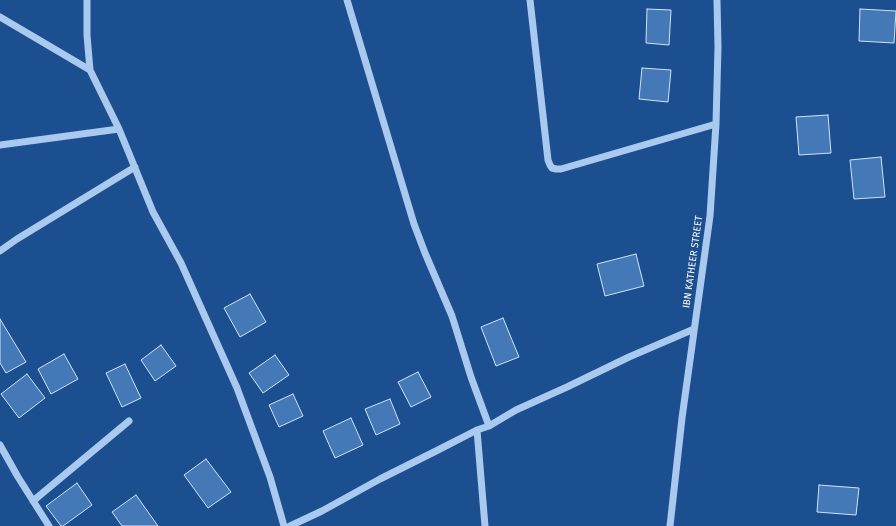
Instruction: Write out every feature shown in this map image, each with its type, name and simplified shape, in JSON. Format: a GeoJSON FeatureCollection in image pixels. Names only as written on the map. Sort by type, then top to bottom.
{"type":"FeatureCollection","features":[{"type":"Feature","properties":{"kind":"street"},"geometry":{"type":"LineString","coordinates":[[87,0],[87,35],[90,70],[119,129],[153,212],[182,263],[237,388],[270,477],[284,526]]}},
{"type":"Feature","properties":{"kind":"street"},"geometry":{"type":"LineString","coordinates":[[347,0],[414,224],[452,316],[489,426]]}},
{"type":"Feature","properties":{"kind":"street"},"geometry":{"type":"LineString","coordinates":[[530,0],[548,160],[552,168],[561,169],[716,124]]}},
{"type":"Feature","properties":{"kind":"street","name":"IBN KATHEER STREET"},"geometry":{"type":"LineString","coordinates":[[670,526],[682,418],[710,216],[716,124],[718,47],[717,0]]}},
{"type":"Feature","properties":{"kind":"street"},"geometry":{"type":"LineString","coordinates":[[0,17],[90,70]]}},
{"type":"Feature","properties":{"kind":"street"},"geometry":{"type":"LineString","coordinates":[[0,145],[119,129]]}},
{"type":"Feature","properties":{"kind":"street"},"geometry":{"type":"LineString","coordinates":[[0,251],[134,167]]}},
{"type":"Feature","properties":{"kind":"street"},"geometry":{"type":"LineString","coordinates":[[290,526],[322,511],[380,479],[477,430],[489,426],[516,410],[629,357],[694,329]]}},
{"type":"Feature","properties":{"kind":"street"},"geometry":{"type":"LineString","coordinates":[[34,501],[129,421]]}},
{"type":"Feature","properties":{"kind":"street"},"geometry":{"type":"LineString","coordinates":[[477,430],[485,526]]}},
{"type":"Feature","properties":{"kind":"street"},"geometry":{"type":"LineString","coordinates":[[0,445],[49,526]]}},
{"type":"Feature","properties":{"kind":"building"},"geometry":{"type":"Polygon","coordinates":[[[647,9],[671,10],[669,45],[646,43],[647,9]]]}},
{"type":"Feature","properties":{"kind":"building"},"geometry":{"type":"Polygon","coordinates":[[[860,9],[896,11],[894,43],[859,41],[860,9]]]}},
{"type":"Feature","properties":{"kind":"building"},"geometry":{"type":"Polygon","coordinates":[[[642,68],[671,70],[668,102],[639,99],[642,68]]]}},
{"type":"Feature","properties":{"kind":"building"},"geometry":{"type":"Polygon","coordinates":[[[828,115],[831,153],[799,155],[796,117],[828,115]]]}},
{"type":"Feature","properties":{"kind":"building"},"geometry":{"type":"Polygon","coordinates":[[[881,157],[885,197],[854,199],[850,160],[881,157]]]}},
{"type":"Feature","properties":{"kind":"building"},"geometry":{"type":"Polygon","coordinates":[[[636,254],[644,286],[605,296],[597,264],[636,254]]]}},
{"type":"Feature","properties":{"kind":"building"},"geometry":{"type":"Polygon","coordinates":[[[250,294],[266,322],[240,337],[224,308],[250,294]]]}},
{"type":"Feature","properties":{"kind":"building"},"geometry":{"type":"Polygon","coordinates":[[[503,318],[519,357],[496,366],[481,327],[503,318]]]}},
{"type":"Feature","properties":{"kind":"building"},"geometry":{"type":"Polygon","coordinates":[[[0,319],[26,362],[6,373],[0,363],[0,319]]]}},
{"type":"Feature","properties":{"kind":"building"},"geometry":{"type":"Polygon","coordinates":[[[161,345],[176,366],[155,381],[141,360],[161,345]]]}},
{"type":"Feature","properties":{"kind":"building"},"geometry":{"type":"Polygon","coordinates":[[[64,354],[78,379],[51,394],[38,369],[64,354]]]}},
{"type":"Feature","properties":{"kind":"building"},"geometry":{"type":"Polygon","coordinates":[[[275,355],[289,375],[263,393],[249,373],[275,355]]]}},
{"type":"Feature","properties":{"kind":"building"},"geometry":{"type":"Polygon","coordinates":[[[125,364],[141,398],[122,407],[106,373],[125,364]]]}},
{"type":"Feature","properties":{"kind":"building"},"geometry":{"type":"Polygon","coordinates":[[[418,372],[431,397],[411,407],[398,382],[418,372]]]}},
{"type":"Feature","properties":{"kind":"building"},"geometry":{"type":"Polygon","coordinates":[[[27,374],[45,398],[19,418],[1,394],[27,374]]]}},
{"type":"Feature","properties":{"kind":"building"},"geometry":{"type":"Polygon","coordinates":[[[293,394],[303,416],[279,427],[269,405],[293,394]]]}},
{"type":"Feature","properties":{"kind":"building"},"geometry":{"type":"Polygon","coordinates":[[[390,399],[400,424],[376,435],[365,409],[390,399]]]}},
{"type":"Feature","properties":{"kind":"building"},"geometry":{"type":"Polygon","coordinates":[[[351,418],[363,445],[335,458],[323,431],[351,418]]]}},
{"type":"Feature","properties":{"kind":"building"},"geometry":{"type":"Polygon","coordinates":[[[206,459],[231,492],[208,508],[184,475],[206,459]]]}},
{"type":"Feature","properties":{"kind":"building"},"geometry":{"type":"Polygon","coordinates":[[[77,483],[92,505],[61,526],[46,506],[77,483]]]}},
{"type":"Feature","properties":{"kind":"building"},"geometry":{"type":"Polygon","coordinates":[[[819,485],[859,488],[856,515],[817,512],[819,485]]]}},
{"type":"Feature","properties":{"kind":"building"},"geometry":{"type":"Polygon","coordinates":[[[136,495],[158,526],[122,526],[112,512],[136,495]]]}}]}
